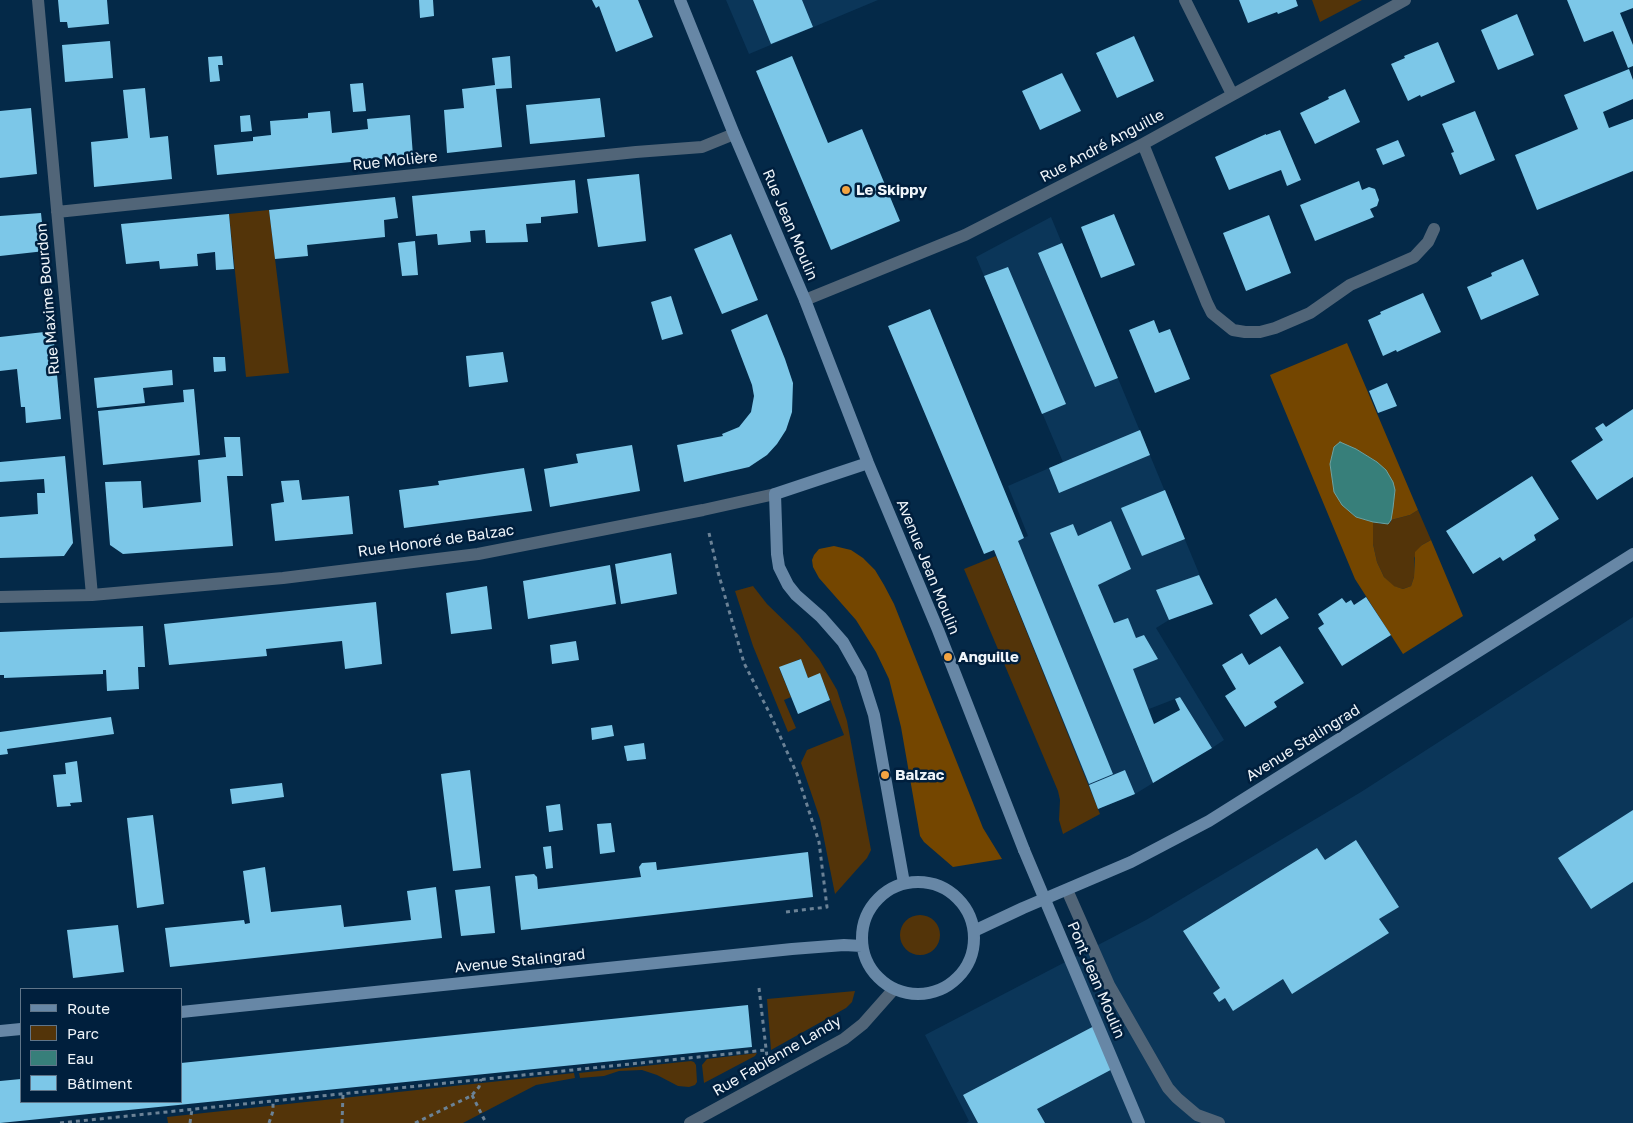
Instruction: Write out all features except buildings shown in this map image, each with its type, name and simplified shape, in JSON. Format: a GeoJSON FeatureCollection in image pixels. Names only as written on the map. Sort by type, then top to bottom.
{"type":"FeatureCollection","features":[{"type":"Feature","properties":{"kind":"street","name":"Rue Maxime Bourdon"},"geometry":{"type":"LineString","coordinates":[[38,0],[92,595]]}},
{"type":"Feature","properties":{"kind":"street","name":"Rue Jean Moulin"},"geometry":{"type":"LineString","coordinates":[[680,0],[734,134],[805,300],[868,463]]}},
{"type":"Feature","properties":{"kind":"street"},"geometry":{"type":"LineString","coordinates":[[1185,0],[1232,94]]}},
{"type":"Feature","properties":{"kind":"street","name":"Rue André Anguille"},"geometry":{"type":"LineString","coordinates":[[805,300],[965,235],[1143,144],[1405,0]]}},
{"type":"Feature","properties":{"kind":"street","name":"Rue Molière"},"geometry":{"type":"LineString","coordinates":[[57,212],[636,152],[702,147],[734,134]]}},
{"type":"Feature","properties":{"kind":"street"},"geometry":{"type":"LineString","coordinates":[[1143,144],[1207,303],[1212,313],[1232,330],[1260,332],[1275,328],[1310,313],[1350,285],[1414,257],[1428,242],[1434,228]]}},
{"type":"Feature","properties":{"kind":"street","name":"Rue Honoré de Balzac"},"geometry":{"type":"LineString","coordinates":[[0,597],[92,595],[283,578],[478,554],[775,494],[868,463]]}},
{"type":"Feature","properties":{"kind":"street","name":"Avenue Jean Moulin"},"geometry":{"type":"LineString","coordinates":[[868,463],[938,630],[1024,850]]}},
{"type":"Feature","properties":{"kind":"street"},"geometry":{"type":"LineString","coordinates":[[775,494],[777,554],[783,576],[796,595],[821,617],[843,642],[853,658],[868,694],[886,775],[904,883]]}},
{"type":"Feature","properties":{"kind":"street","name":"Avenue Stalingrad"},"geometry":{"type":"LineString","coordinates":[[974,932],[1023,908],[1174,841],[1209,821],[1633,554]]}},
{"type":"Feature","properties":{"kind":"street","name":"Pont Jean Moulin"},"geometry":{"type":"LineString","coordinates":[[1024,850],[1139,1123]]}},
{"type":"Feature","properties":{"kind":"street"},"geometry":{"type":"LineString","coordinates":[[923,881],[942,886],[958,897],[969,913],[974,932],[973,948],[968,964],[958,978],[944,988],[928,993],[911,994],[894,989],[879,979],[868,964],[862,946],[864,921],[875,900],[888,889],[904,883],[923,881]]}},
{"type":"Feature","properties":{"kind":"street"},"geometry":{"type":"LineString","coordinates":[[1067,890],[1109,984],[1168,1088],[1197,1116],[1219,1123]]}},
{"type":"Feature","properties":{"kind":"street","name":"Avenue Stalingrad"},"geometry":{"type":"LineString","coordinates":[[182,1012],[792,949],[844,945],[862,946]]}},
{"type":"Feature","properties":{"kind":"street","name":"Rue Fabienne Landy"},"geometry":{"type":"LineString","coordinates":[[690,1123],[844,1039],[863,1024],[894,989]]}},
{"type":"Feature","properties":{"kind":"street"},"geometry":{"type":"LineString","coordinates":[[0,1031],[20,1029]]}},
{"type":"Feature","properties":{"kind":"path"},"geometry":{"type":"LineString","coordinates":[[703,510],[718,572],[744,663],[771,716],[796,774],[818,842],[827,907],[786,912]]}},
{"type":"Feature","properties":{"kind":"path"},"geometry":{"type":"LineString","coordinates":[[760,988],[768,1082]]}},
{"type":"Feature","properties":{"kind":"path"},"geometry":{"type":"LineString","coordinates":[[60,1123],[766,1050]]}},
{"type":"Feature","properties":{"kind":"path"},"geometry":{"type":"LineString","coordinates":[[416,1123],[472,1095],[479,1087],[481,1079]]}},
{"type":"Feature","properties":{"kind":"path"},"geometry":{"type":"LineString","coordinates":[[342,1123],[343,1094]]}},
{"type":"Feature","properties":{"kind":"path"},"geometry":{"type":"LineString","coordinates":[[472,1095],[486,1123]]}},
{"type":"Feature","properties":{"kind":"path"},"geometry":{"type":"LineString","coordinates":[[269,1123],[273,1111],[273,1101]]}},
{"type":"Feature","properties":{"kind":"path"},"geometry":{"type":"LineString","coordinates":[[190,1123],[192,1109]]}},
{"type":"Feature","properties":{"kind":"shaded area"},"geometry":{"type":"Polygon","coordinates":[[[726,0],[878,0],[749,54],[726,0]]]}},
{"type":"Feature","properties":{"kind":"shaded area"},"geometry":{"type":"Polygon","coordinates":[[[1051,217],[1213,604],[1169,620],[1156,628],[1224,740],[1212,748],[1180,697],[1149,709],[1154,724],[1132,733],[1153,783],[1135,794],[1098,809],[994,550],[1028,536],[1008,486],[1063,462],[976,257],[1051,217]]]}},
{"type":"Feature","properties":{"kind":"shaded area"},"geometry":{"type":"Polygon","coordinates":[[[1347,343],[1418,510],[1410,515],[1391,520],[1395,490],[1377,462],[1356,449],[1342,505],[1356,517],[1373,522],[1373,544],[1377,562],[1384,577],[1394,586],[1403,589],[1411,586],[1414,577],[1415,552],[1431,540],[1463,616],[1403,654],[1355,579],[1270,375],[1347,343]]]}},
{"type":"Feature","properties":{"kind":"shaded area"},"geometry":{"type":"Polygon","coordinates":[[[834,546],[851,550],[863,558],[875,570],[884,585],[894,604],[983,828],[1002,859],[953,867],[924,842],[920,836],[901,727],[889,679],[876,652],[856,620],[819,578],[813,567],[812,560],[819,549],[834,546]]]}},
{"type":"Feature","properties":{"kind":"shaded area"},"geometry":{"type":"Polygon","coordinates":[[[1633,617],[1633,1123],[966,1123],[969,1121],[925,1035],[1146,920],[1361,792],[1633,617]]]}},
{"type":"Feature","properties":{"kind":"green space"},"geometry":{"type":"Polygon","coordinates":[[[1312,0],[1362,0],[1320,22],[1312,0]]]}},
{"type":"Feature","properties":{"kind":"green space"},"geometry":{"type":"Polygon","coordinates":[[[269,210],[289,373],[246,377],[229,214],[269,210]]]}},
{"type":"Feature","properties":{"kind":"green space"},"geometry":{"type":"Polygon","coordinates":[[[1418,510],[1431,540],[1422,545],[1414,558],[1414,577],[1411,586],[1403,589],[1393,586],[1384,577],[1377,562],[1373,544],[1373,522],[1382,524],[1391,522],[1391,520],[1410,515],[1418,510]]]}},
{"type":"Feature","properties":{"kind":"green space"},"geometry":{"type":"Polygon","coordinates":[[[996,556],[1100,814],[1063,834],[1059,820],[1060,800],[1058,791],[964,569],[996,556]]]}},
{"type":"Feature","properties":{"kind":"green space"},"geometry":{"type":"Polygon","coordinates":[[[753,586],[767,604],[799,635],[819,659],[837,690],[847,721],[871,850],[867,858],[835,894],[820,819],[801,763],[807,750],[844,735],[820,674],[808,678],[800,659],[779,668],[791,697],[784,700],[796,728],[788,732],[753,646],[735,591],[753,586]]]}},
{"type":"Feature","properties":{"kind":"green space"},"geometry":{"type":"Polygon","coordinates":[[[924,915],[931,918],[937,924],[940,935],[939,943],[931,952],[924,955],[916,955],[909,952],[901,943],[900,931],[903,924],[912,916],[924,915]]]}},
{"type":"Feature","properties":{"kind":"green space"},"geometry":{"type":"Polygon","coordinates":[[[855,991],[852,1002],[846,1008],[771,1050],[767,999],[855,991]]]}},
{"type":"Feature","properties":{"kind":"green space"},"geometry":{"type":"Polygon","coordinates":[[[757,1053],[755,1056],[704,1083],[702,1065],[707,1059],[757,1053]]]}},
{"type":"Feature","properties":{"kind":"green space"},"geometry":{"type":"Polygon","coordinates":[[[691,1061],[696,1065],[697,1082],[689,1087],[678,1086],[657,1075],[642,1070],[619,1071],[604,1076],[580,1078],[579,1073],[691,1061]]]}},
{"type":"Feature","properties":{"kind":"green space"},"geometry":{"type":"Polygon","coordinates":[[[574,1073],[575,1078],[536,1085],[463,1123],[168,1123],[167,1117],[574,1073]]]}},
{"type":"Feature","properties":{"kind":"water"},"geometry":{"type":"Polygon","coordinates":[[[1340,442],[1356,449],[1386,470],[1395,490],[1391,520],[1388,524],[1356,517],[1342,505],[1334,492],[1330,464],[1334,447],[1340,442]]]}},
{"type":"Feature","properties":{"kind":"place","name":"Le Skippy"},"geometry":{"type":"Point","coordinates":[846,190]}},
{"type":"Feature","properties":{"kind":"place","name":"Anguille"},"geometry":{"type":"Point","coordinates":[948,657]}},
{"type":"Feature","properties":{"kind":"place","name":"Balzac"},"geometry":{"type":"Point","coordinates":[885,775]}}]}
